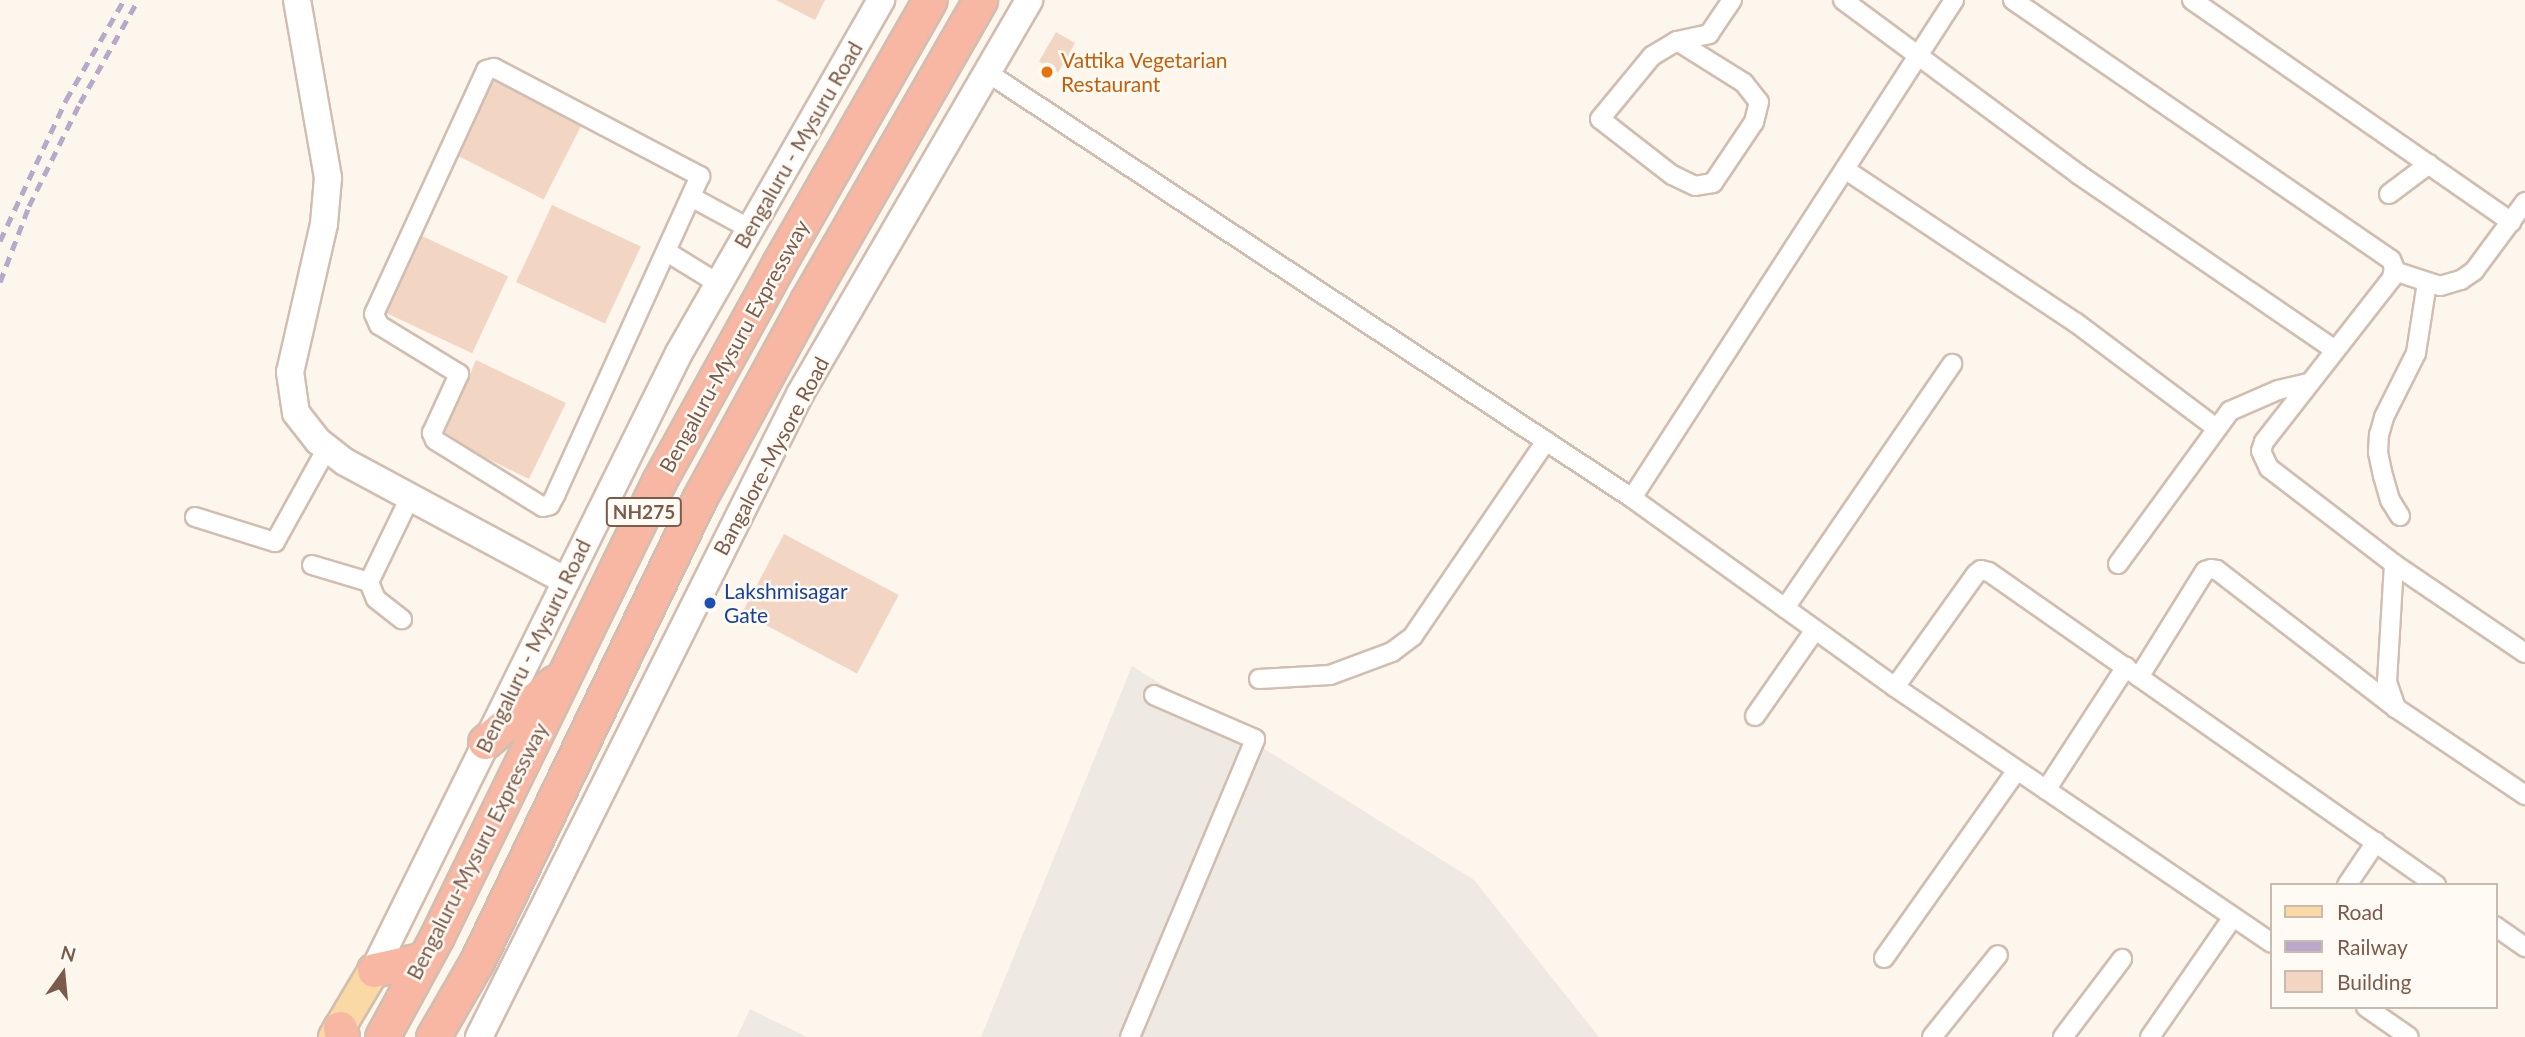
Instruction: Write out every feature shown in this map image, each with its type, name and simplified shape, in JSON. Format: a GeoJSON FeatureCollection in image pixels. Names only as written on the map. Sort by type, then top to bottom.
{"type":"FeatureCollection","features":[{"type":"Feature","properties":{"kind":"highway","name":"Bengaluru-Mysuru Expressway"},"geometry":{"type":"LineString","coordinates":[[382,1037],[424,959],[659,481],[778,265],[930,0]]}},
{"type":"Feature","properties":{"kind":"highway","name":"Bengaluru-Mysuru Expressway"},"geometry":{"type":"LineString","coordinates":[[433,1037],[477,961],[699,499],[807,301],[980,0]]}},
{"type":"Feature","properties":{"kind":"highway"},"geometry":{"type":"LineString","coordinates":[[485,742],[566,673]]}},
{"type":"Feature","properties":{"kind":"highway"},"geometry":{"type":"LineString","coordinates":[[374,970],[424,959]]}},
{"type":"Feature","properties":{"kind":"main road","name":"Bengaluru - Mysuru Road"},"geometry":{"type":"LineString","coordinates":[[338,1034],[374,970]]}},
{"type":"Feature","properties":{"kind":"street"},"geometry":{"type":"LineString","coordinates":[[296,0],[328,178],[324,224],[290,372],[296,413],[327,448],[345,462],[566,581]]}},
{"type":"Feature","properties":{"kind":"street","name":"Bengaluru - Mysuru Road"},"geometry":{"type":"LineString","coordinates":[[374,970],[633,441],[881,0]]}},
{"type":"Feature","properties":{"kind":"street","name":"Bangalore-Mysore Road"},"geometry":{"type":"LineString","coordinates":[[479,1037],[800,394],[1030,0]]}},
{"type":"Feature","properties":{"kind":"street"},"geometry":{"type":"LineString","coordinates":[[1677,41],[1744,83],[1759,102],[1754,122],[1713,183],[1695,186],[1672,175],[1600,119],[1652,56],[1677,41],[1709,34],[1732,0]]}},
{"type":"Feature","properties":{"kind":"street"},"geometry":{"type":"LineString","coordinates":[[1843,0],[2078,174],[2335,351]]}},
{"type":"Feature","properties":{"kind":"street"},"geometry":{"type":"LineString","coordinates":[[1632,498],[1954,0]]}},
{"type":"Feature","properties":{"kind":"street"},"geometry":{"type":"LineString","coordinates":[[2013,0],[2391,260],[2394,271],[2392,278],[2264,442],[2263,460],[2394,564],[2525,653]]}},
{"type":"Feature","properties":{"kind":"street"},"geometry":{"type":"LineString","coordinates":[[2192,0],[2511,222]]}},
{"type":"Feature","properties":{"kind":"street"},"geometry":{"type":"LineString","coordinates":[[494,68],[697,172],[700,176],[693,198],[550,505],[543,507],[435,440],[432,433],[458,374],[376,321],[374,314],[486,70],[494,68]]}},
{"type":"Feature","properties":{"kind":"street"},"geometry":{"type":"LineString","coordinates":[[988,73],[1632,498],[1895,687],[2270,942]]}},
{"type":"Feature","properties":{"kind":"street"},"geometry":{"type":"LineString","coordinates":[[2389,194],[2428,164]]}},
{"type":"Feature","properties":{"kind":"street"},"geometry":{"type":"LineString","coordinates":[[1846,170],[2076,322],[2216,428]]}},
{"type":"Feature","properties":{"kind":"street"},"geometry":{"type":"LineString","coordinates":[[693,198],[750,229]]}},
{"type":"Feature","properties":{"kind":"street"},"geometry":{"type":"LineString","coordinates":[[2394,271],[2440,285],[2461,280],[2474,271],[2525,202]]}},
{"type":"Feature","properties":{"kind":"street"},"geometry":{"type":"LineString","coordinates":[[667,252],[719,284]]}},
{"type":"Feature","properties":{"kind":"street"},"geometry":{"type":"LineString","coordinates":[[2400,516],[2390,500],[2383,476],[2378,453],[2379,435],[2384,417],[2416,353],[2427,283]]}},
{"type":"Feature","properties":{"kind":"street"},"geometry":{"type":"LineString","coordinates":[[1786,608],[1952,364]]}},
{"type":"Feature","properties":{"kind":"street"},"geometry":{"type":"LineString","coordinates":[[2118,564],[2230,411],[2278,390],[2309,383]]}},
{"type":"Feature","properties":{"kind":"street"},"geometry":{"type":"LineString","coordinates":[[1259,679],[1330,675],[1392,652],[1413,636],[1546,441]]}},
{"type":"Feature","properties":{"kind":"street"},"geometry":{"type":"LineString","coordinates":[[195,517],[275,542],[327,448]]}},
{"type":"Feature","properties":{"kind":"street"},"geometry":{"type":"LineString","coordinates":[[402,619],[376,599],[369,582],[410,497]]}},
{"type":"Feature","properties":{"kind":"street"},"geometry":{"type":"LineString","coordinates":[[2394,564],[2387,682],[2396,708]]}},
{"type":"Feature","properties":{"kind":"street"},"geometry":{"type":"LineString","coordinates":[[312,565],[369,582]]}},
{"type":"Feature","properties":{"kind":"street"},"geometry":{"type":"LineString","coordinates":[[2046,790],[2205,571],[2211,569],[2217,570],[2396,708],[2525,795]]}},
{"type":"Feature","properties":{"kind":"street"},"geometry":{"type":"LineString","coordinates":[[1895,687],[1981,570],[1989,572],[2433,883]]}},
{"type":"Feature","properties":{"kind":"street"},"geometry":{"type":"LineString","coordinates":[[1755,716],[1815,630]]}},
{"type":"Feature","properties":{"kind":"street"},"geometry":{"type":"LineString","coordinates":[[1130,1037],[1255,739],[1154,695]]}},
{"type":"Feature","properties":{"kind":"street"},"geometry":{"type":"LineString","coordinates":[[1884,958],[2017,770]]}},
{"type":"Feature","properties":{"kind":"street"},"geometry":{"type":"LineString","coordinates":[[2348,883],[2376,842]]}},
{"type":"Feature","properties":{"kind":"street"},"geometry":{"type":"LineString","coordinates":[[2150,1037],[2233,917]]}},
{"type":"Feature","properties":{"kind":"street"},"geometry":{"type":"LineString","coordinates":[[2497,927],[2525,947]]}},
{"type":"Feature","properties":{"kind":"street"},"geometry":{"type":"LineString","coordinates":[[1932,1037],[1998,955]]}},
{"type":"Feature","properties":{"kind":"street"},"geometry":{"type":"LineString","coordinates":[[2063,1037],[2122,959]]}},
{"type":"Feature","properties":{"kind":"street"},"geometry":{"type":"LineString","coordinates":[[2369,1009],[2409,1037]]}},
{"type":"Feature","properties":{"kind":"shaded area"},"geometry":{"type":"Polygon","coordinates":[[[1132,666],[1474,880],[1599,1037],[981,1037],[1132,666]]]}},
{"type":"Feature","properties":{"kind":"shaded area"},"geometry":{"type":"Polygon","coordinates":[[[750,1009],[807,1037],[737,1037],[750,1009]]]}},
{"type":"Feature","properties":{"kind":"building"},"geometry":{"type":"Polygon","coordinates":[[[776,0],[825,0],[815,20],[776,0]]]}},
{"type":"Feature","properties":{"kind":"building"},"geometry":{"type":"Polygon","coordinates":[[[1056,32],[1075,43],[1058,72],[1039,61],[1056,32]]]}},
{"type":"Feature","properties":{"kind":"building"},"geometry":{"type":"Polygon","coordinates":[[[494,81],[581,125],[544,199],[456,155],[494,81]]]}},
{"type":"Feature","properties":{"kind":"building"},"geometry":{"type":"Polygon","coordinates":[[[552,205],[641,246],[605,323],[516,282],[552,205]]]}},
{"type":"Feature","properties":{"kind":"building"},"geometry":{"type":"Polygon","coordinates":[[[422,236],[508,276],[472,353],[386,313],[422,236]]]}},
{"type":"Feature","properties":{"kind":"building"},"geometry":{"type":"Polygon","coordinates":[[[476,360],[566,403],[529,479],[484,457],[445,433],[476,360]]]}},
{"type":"Feature","properties":{"kind":"building"},"geometry":{"type":"Polygon","coordinates":[[[784,534],[899,595],[857,674],[742,613],[784,534]]]}},
{"type":"Feature","properties":{"kind":"railway"},"geometry":{"type":"LineString","coordinates":[[0,241],[66,100],[124,0]]}},
{"type":"Feature","properties":{"kind":"railway"},"geometry":{"type":"LineString","coordinates":[[0,282],[29,206],[80,103],[138,0]]}},
{"type":"Feature","properties":{"kind":"place","name":"Vattika Vegetarian Restaurant"},"geometry":{"type":"Point","coordinates":[1047,72]}},
{"type":"Feature","properties":{"kind":"place","name":"Lakshmisagar Gate"},"geometry":{"type":"Point","coordinates":[710,603]}}]}
